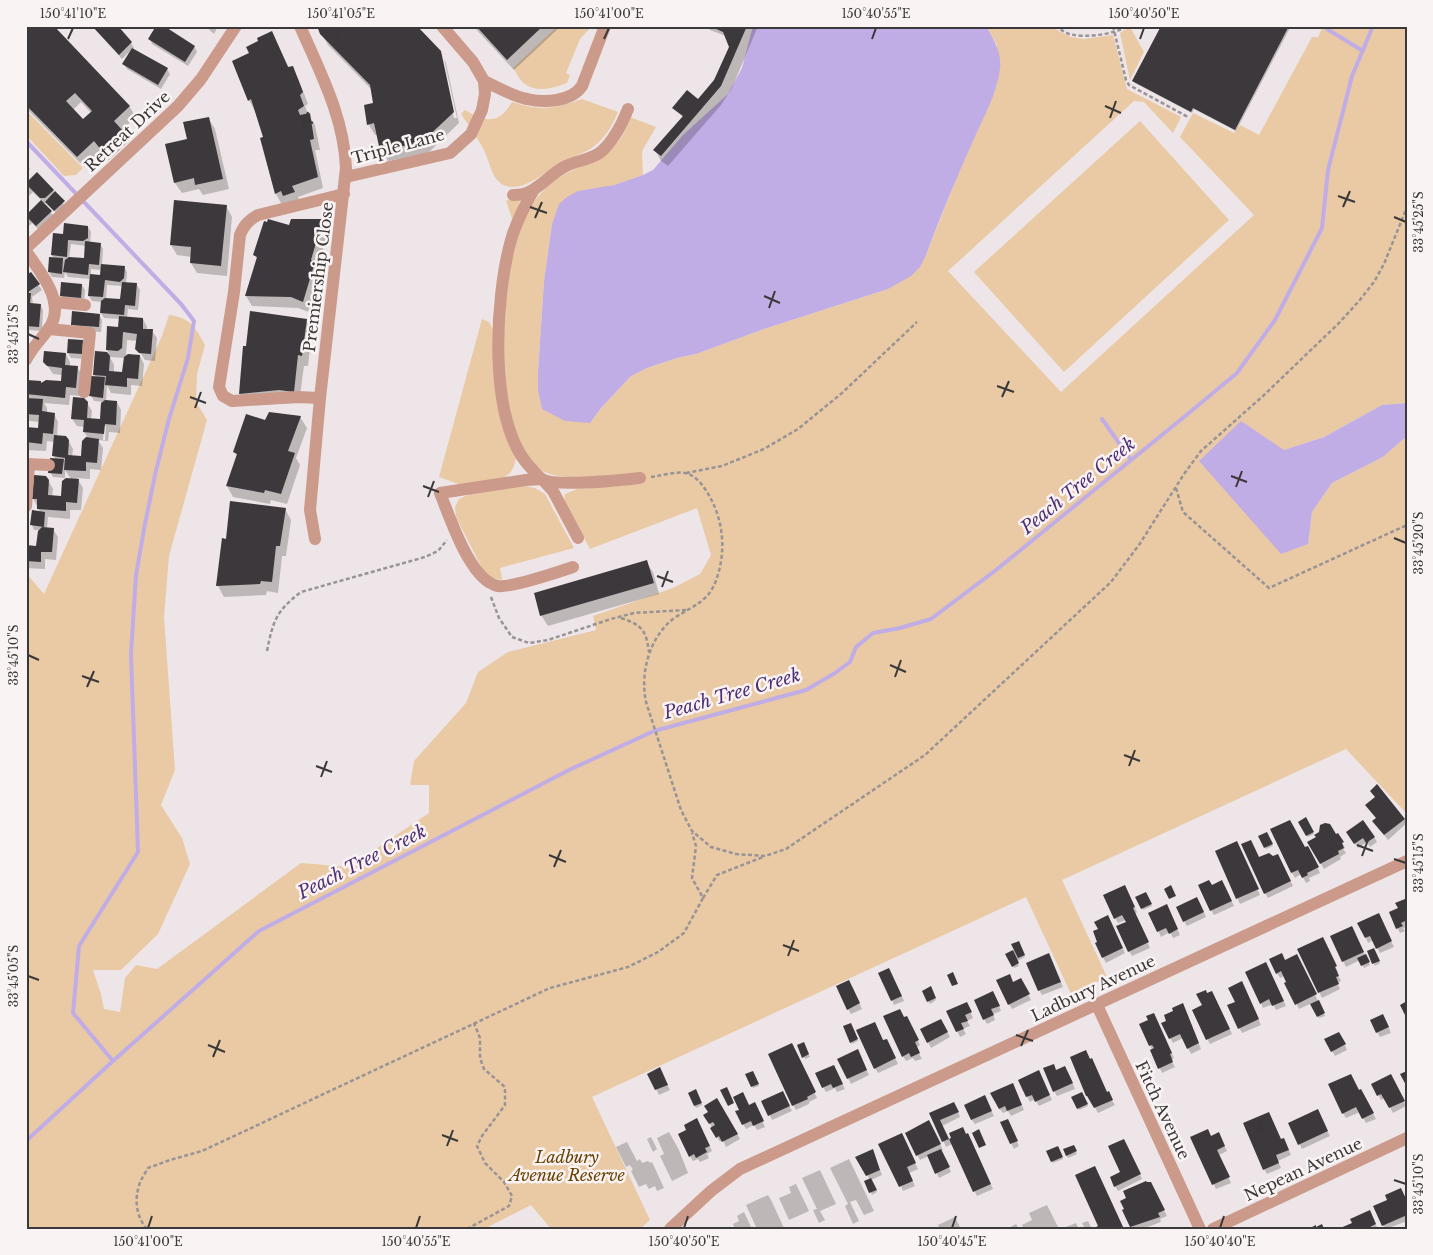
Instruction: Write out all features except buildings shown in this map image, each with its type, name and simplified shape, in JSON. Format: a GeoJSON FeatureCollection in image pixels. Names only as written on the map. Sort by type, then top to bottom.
{"type":"FeatureCollection","features":[{"type":"Feature","properties":{"kind":"street","name":"Retreat Drive"},"geometry":{"type":"LineString","coordinates":[[54,302],[48,286],[26,249],[178,106],[200,80],[236,26]]}},
{"type":"Feature","properties":{"kind":"street","name":"Premiership Close"},"geometry":{"type":"LineString","coordinates":[[300,26],[337,113],[346,149],[346,177],[320,398],[310,510],[315,539]]}},
{"type":"Feature","properties":{"kind":"street"},"geometry":{"type":"LineString","coordinates":[[442,26],[473,62],[484,81],[527,99],[556,100],[578,92],[582,86],[605,26]]}},
{"type":"Feature","properties":{"kind":"street","name":"Triple Lane"},"geometry":{"type":"LineString","coordinates":[[346,177],[450,153],[471,134],[482,110],[485,94],[484,81]]}},
{"type":"Feature","properties":{"kind":"street"},"geometry":{"type":"LineString","coordinates":[[578,538],[553,491],[526,462],[515,443],[506,416],[500,378],[498,347],[499,314],[504,271],[511,239],[522,209],[533,191],[566,166],[601,152],[622,124],[628,109]]}},
{"type":"Feature","properties":{"kind":"street"},"geometry":{"type":"LineString","coordinates":[[513,195],[521,195],[533,191]]}},
{"type":"Feature","properties":{"kind":"street"},"geometry":{"type":"LineString","coordinates":[[320,398],[297,397],[232,401],[223,396],[220,387],[240,235],[243,228],[249,220],[258,215],[344,194]]}},
{"type":"Feature","properties":{"kind":"street"},"geometry":{"type":"LineString","coordinates":[[507,222],[511,239]]}},
{"type":"Feature","properties":{"kind":"street"},"geometry":{"type":"LineString","coordinates":[[26,360],[35,345],[49,329],[53,320],[54,302],[85,305]]}},
{"type":"Feature","properties":{"kind":"street"},"geometry":{"type":"LineString","coordinates":[[49,329],[90,333],[84,392]]}},
{"type":"Feature","properties":{"kind":"street"},"geometry":{"type":"LineString","coordinates":[[26,506],[28,464],[48,465]]}},
{"type":"Feature","properties":{"kind":"street"},"geometry":{"type":"LineString","coordinates":[[573,567],[516,584],[498,586],[485,580],[474,568],[440,493],[526,480],[542,479],[566,483],[640,478]]}},
{"type":"Feature","properties":{"kind":"street","name":"Ladbury Avenue"},"geometry":{"type":"LineString","coordinates":[[670,1229],[712,1191],[740,1169],[1407,860]]}},
{"type":"Feature","properties":{"kind":"street","name":"Fitch Avenue"},"geometry":{"type":"LineString","coordinates":[[1097,1004],[1200,1229]]}},
{"type":"Feature","properties":{"kind":"street","name":"Nepean Avenue"},"geometry":{"type":"LineString","coordinates":[[1213,1229],[1407,1138]]}},
{"type":"Feature","properties":{"kind":"path"},"geometry":{"type":"LineString","coordinates":[[1055,26],[1069,34],[1081,35],[1115,31],[1128,26]]}},
{"type":"Feature","properties":{"kind":"path"},"geometry":{"type":"LineString","coordinates":[[1113,26],[1126,80],[1129,85],[1188,117]]}},
{"type":"Feature","properties":{"kind":"path"},"geometry":{"type":"LineString","coordinates":[[147,1229],[140,1220],[137,1203],[139,1186],[148,1168],[202,1151],[550,988],[628,967],[658,952],[684,933],[717,875],[786,849],[925,755],[1111,582],[1139,545],[1201,451],[1263,396],[1339,323],[1359,301],[1374,282],[1384,264],[1407,207]]}},
{"type":"Feature","properties":{"kind":"path"},"geometry":{"type":"LineString","coordinates":[[640,478],[685,473],[722,466],[764,449],[798,429],[842,394],[917,322]]}},
{"type":"Feature","properties":{"kind":"path"},"geometry":{"type":"LineString","coordinates":[[685,473],[701,481],[720,519],[723,542],[720,564],[715,584],[705,600],[672,620],[659,633],[644,670],[644,690],[646,702],[681,810],[692,831],[696,846],[692,878],[703,898]]}},
{"type":"Feature","properties":{"kind":"path"},"geometry":{"type":"LineString","coordinates":[[1176,487],[1183,512],[1269,588],[1407,526]]}},
{"type":"Feature","properties":{"kind":"path"},"geometry":{"type":"LineString","coordinates":[[267,651],[277,615],[288,602],[302,592],[438,552],[448,538],[453,525]]}},
{"type":"Feature","properties":{"kind":"path"},"geometry":{"type":"LineString","coordinates":[[485,580],[499,618],[512,636],[529,643],[548,640],[634,613],[688,610]]}},
{"type":"Feature","properties":{"kind":"path"},"geometry":{"type":"LineString","coordinates":[[619,617],[635,622],[646,635],[650,654]]}},
{"type":"Feature","properties":{"kind":"path"},"geometry":{"type":"LineString","coordinates":[[692,831],[711,847],[736,854],[765,856]]}},
{"type":"Feature","properties":{"kind":"path"},"geometry":{"type":"LineString","coordinates":[[467,1229],[509,1206],[512,1196],[504,1182],[485,1163],[477,1146],[482,1136],[505,1105],[504,1087],[484,1069],[480,1058],[480,1038],[474,1023]]}},
{"type":"Feature","properties":{"kind":"green space"},"geometry":{"type":"Polygon","coordinates":[[[558,26],[592,26],[580,39],[566,73],[570,75],[567,83],[546,89],[529,87],[521,81],[513,68],[558,26]]]}},
{"type":"Feature","properties":{"kind":"green space","name":"Ladbury Avenue Reserve"},"geometry":{"type":"Polygon","coordinates":[[[986,26],[1049,26],[1071,37],[1084,39],[1113,35],[1127,89],[1181,117],[1173,133],[1144,102],[1134,101],[948,271],[1061,392],[1254,215],[1180,137],[1193,113],[1234,133],[1240,125],[1259,135],[1312,37],[1318,37],[1323,26],[1407,26],[1407,403],[1382,405],[1324,437],[1284,450],[1308,544],[1312,512],[1332,483],[1383,457],[1407,436],[1407,814],[1346,749],[1062,880],[1107,977],[1071,994],[1026,897],[592,1097],[650,1220],[640,1229],[551,1229],[531,1205],[484,1229],[26,1229],[26,573],[44,594],[162,336],[169,315],[182,318],[191,324],[205,345],[197,374],[196,402],[207,420],[169,556],[164,617],[175,770],[161,805],[182,838],[190,864],[158,934],[121,970],[93,970],[104,1009],[120,1012],[125,978],[136,965],[157,969],[301,863],[349,867],[429,813],[429,785],[410,785],[414,761],[466,703],[478,672],[508,652],[596,630],[593,616],[673,588],[700,574],[711,555],[697,508],[590,549],[564,502],[565,494],[577,489],[643,484],[640,473],[602,477],[574,477],[549,474],[539,469],[532,462],[521,446],[514,427],[503,375],[506,307],[510,269],[519,232],[526,216],[540,195],[558,178],[570,171],[594,162],[615,147],[625,131],[630,117],[656,127],[642,151],[643,175],[614,185],[552,224],[544,281],[538,372],[590,423],[601,408],[631,376],[647,368],[696,354],[767,328],[888,289],[926,255],[997,85],[997,45],[986,26]]]}},
{"type":"Feature","properties":{"kind":"green space"},"geometry":{"type":"Polygon","coordinates":[[[1130,27],[1144,52],[1130,80],[1120,33],[1130,27]]]}},
{"type":"Feature","properties":{"kind":"green space"},"geometry":{"type":"Polygon","coordinates":[[[582,99],[618,112],[606,134],[596,145],[560,163],[522,186],[505,186],[496,179],[484,150],[461,114],[465,110],[479,117],[492,119],[502,114],[512,102],[531,107],[547,108],[582,99]]]}},
{"type":"Feature","properties":{"kind":"green space"},"geometry":{"type":"Polygon","coordinates":[[[26,110],[83,168],[76,175],[64,176],[26,135],[26,110]]]}},
{"type":"Feature","properties":{"kind":"green space"},"geometry":{"type":"Polygon","coordinates":[[[1140,121],[1229,220],[1064,372],[974,272],[1140,121]]]}},
{"type":"Feature","properties":{"kind":"green space"},"geometry":{"type":"Polygon","coordinates":[[[506,200],[520,201],[513,222],[506,200]]]}},
{"type":"Feature","properties":{"kind":"green space"},"geometry":{"type":"Polygon","coordinates":[[[482,319],[489,322],[493,330],[509,442],[516,458],[510,473],[503,478],[461,485],[439,477],[482,319]]]}},
{"type":"Feature","properties":{"kind":"green space"},"geometry":{"type":"Polygon","coordinates":[[[525,486],[535,488],[545,494],[574,548],[500,568],[502,580],[493,578],[484,572],[456,517],[455,507],[459,499],[470,494],[525,486]]]}},
{"type":"Feature","properties":{"kind":"shaded area"},"geometry":{"type":"Polygon","coordinates":[[[753,26],[986,26],[999,52],[1000,69],[996,88],[954,184],[926,255],[920,267],[911,276],[888,289],[767,328],[696,354],[647,368],[631,376],[601,408],[590,423],[565,421],[542,409],[538,390],[544,281],[552,224],[559,204],[578,191],[614,185],[653,170],[683,135],[728,94],[742,68],[753,26]]]}},
{"type":"Feature","properties":{"kind":"shaded area"},"geometry":{"type":"Polygon","coordinates":[[[1407,403],[1407,436],[1383,457],[1332,483],[1312,512],[1308,544],[1281,554],[1199,461],[1241,421],[1284,450],[1324,437],[1382,405],[1407,403]]]}},
{"type":"Feature","properties":{"kind":"waterway","name":"Peach Tree Creek"},"geometry":{"type":"LineString","coordinates":[[26,1141],[259,931],[569,770],[654,731],[806,690],[850,662],[856,647],[873,633],[931,619],[996,570],[1184,417],[1237,373],[1275,320],[1322,228],[1328,170],[1352,76],[1373,26]]}},
{"type":"Feature","properties":{"kind":"waterway"},"geometry":{"type":"LineString","coordinates":[[1327,29],[1363,51]]}},
{"type":"Feature","properties":{"kind":"waterway"},"geometry":{"type":"LineString","coordinates":[[26,141],[181,304],[194,321],[188,358],[169,419],[155,475],[136,575],[131,654],[138,852],[79,946],[73,1013],[113,1061]]}},
{"type":"Feature","properties":{"kind":"waterway"},"geometry":{"type":"LineString","coordinates":[[1102,419],[1131,460]]}}]}
